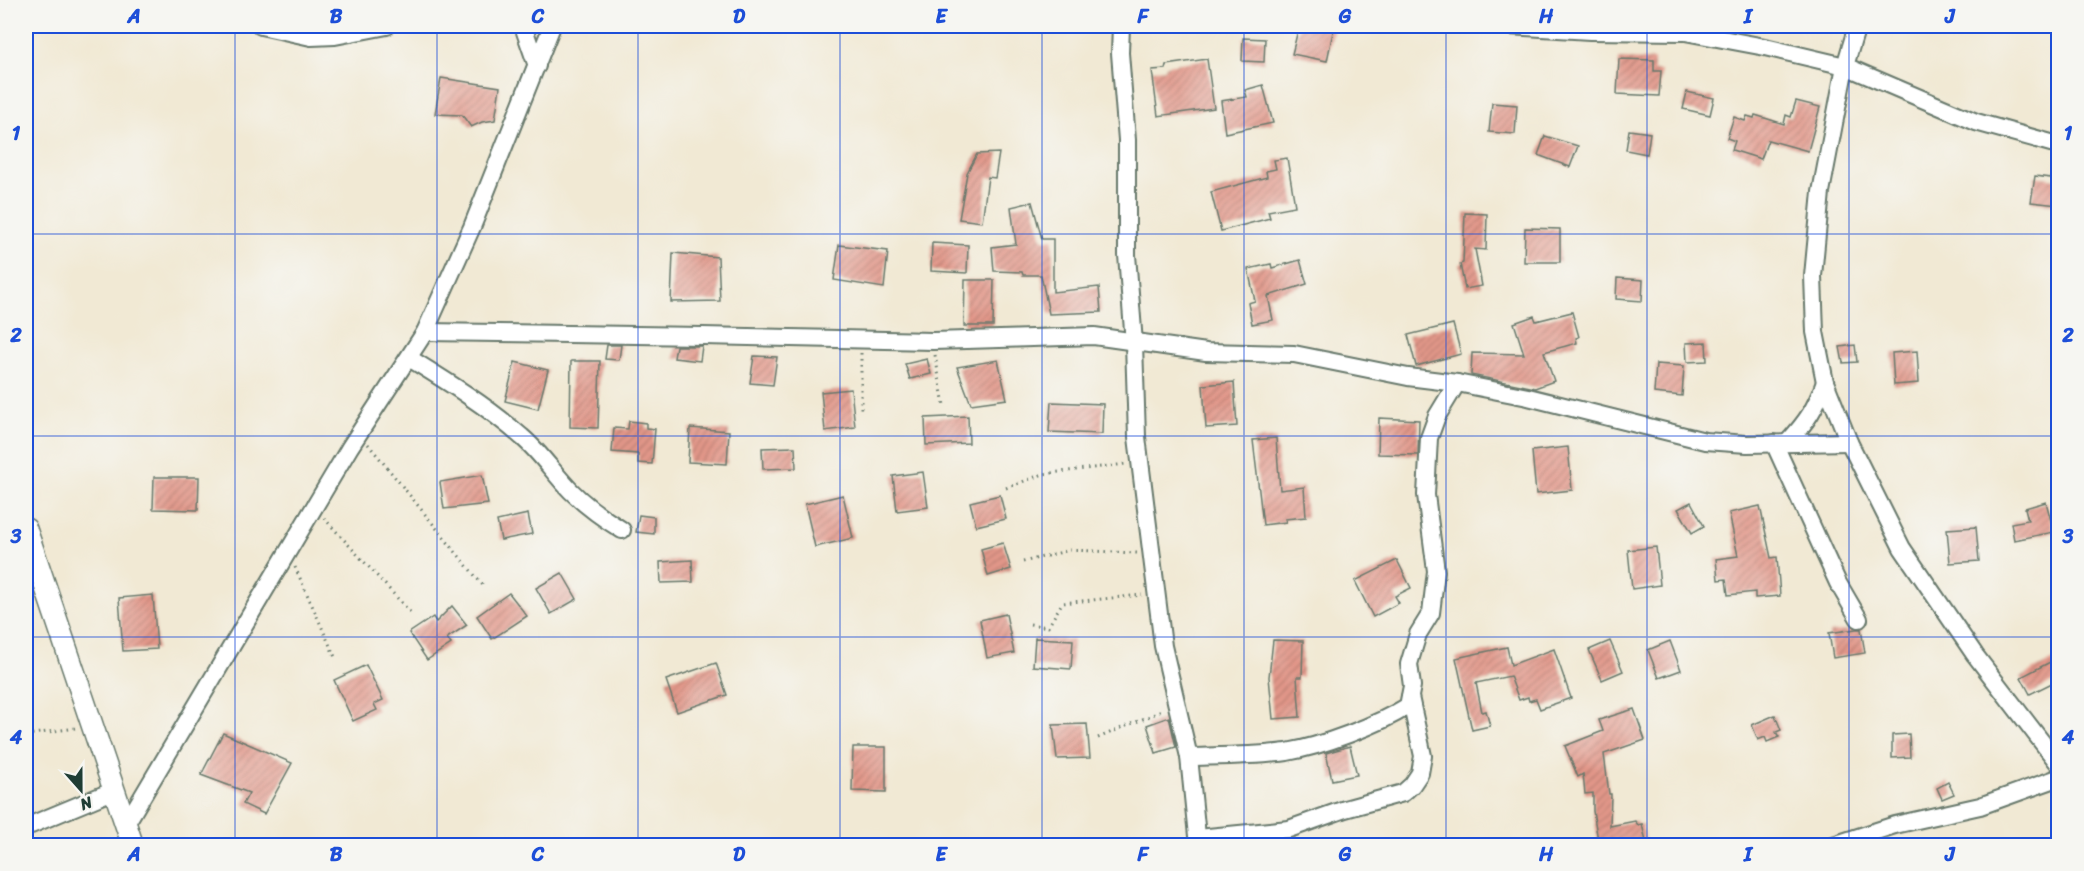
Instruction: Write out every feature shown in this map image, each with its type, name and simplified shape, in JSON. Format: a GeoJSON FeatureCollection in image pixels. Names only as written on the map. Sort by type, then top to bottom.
{"type":"FeatureCollection","features":[{"type":"Feature","properties":{"kind":"main road"},"geometry":{"type":"LineString","coordinates":[[26,530],[133,846]]}},
{"type":"Feature","properties":{"kind":"street"},"geometry":{"type":"LineString","coordinates":[[261,26],[311,37],[335,36],[387,26]]}},
{"type":"Feature","properties":{"kind":"street"},"geometry":{"type":"LineString","coordinates":[[523,26],[537,66]]}},
{"type":"Feature","properties":{"kind":"street"},"geometry":{"type":"LineString","coordinates":[[126,825],[360,433],[425,332],[472,227],[552,26]]}},
{"type":"Feature","properties":{"kind":"street"},"geometry":{"type":"LineString","coordinates":[[1121,26],[1120,53],[1127,140],[1127,255],[1134,343],[1137,437],[1163,646],[1189,758],[1198,842],[1289,829],[1403,792],[1412,785],[1420,773],[1423,756],[1410,697]]}},
{"type":"Feature","properties":{"kind":"street"},"geometry":{"type":"LineString","coordinates":[[1508,26],[1590,31],[1685,32],[1765,47],[1845,66],[1976,122],[2058,146]]}},
{"type":"Feature","properties":{"kind":"street"},"geometry":{"type":"LineString","coordinates":[[1857,26],[1845,66],[1821,192],[1813,276],[1815,332],[1826,382],[1849,442],[1902,548],[1975,655],[2058,763]]}},
{"type":"Feature","properties":{"kind":"street"},"geometry":{"type":"LineString","coordinates":[[425,332],[933,341],[1094,336],[1206,352],[1294,354],[1408,377],[1457,383],[1608,416],[1705,441],[1747,444],[1849,442]]}},
{"type":"Feature","properties":{"kind":"street"},"geometry":{"type":"LineString","coordinates":[[409,358],[472,397],[523,438],[551,466],[571,491],[597,514],[622,530]]}},
{"type":"Feature","properties":{"kind":"street"},"geometry":{"type":"LineString","coordinates":[[1781,442],[1807,422],[1816,408],[1826,382]]}},
{"type":"Feature","properties":{"kind":"street"},"geometry":{"type":"LineString","coordinates":[[1189,758],[1289,751],[1336,738],[1389,718],[1408,706],[1412,687],[1409,664],[1418,634],[1431,613],[1436,572],[1426,495],[1429,438],[1437,416],[1457,383]]}},
{"type":"Feature","properties":{"kind":"street"},"geometry":{"type":"LineString","coordinates":[[1781,442],[1838,583],[1858,619]]}},
{"type":"Feature","properties":{"kind":"street"},"geometry":{"type":"LineString","coordinates":[[1830,846],[1895,825],[1980,806],[2058,778]]}},
{"type":"Feature","properties":{"kind":"street"},"geometry":{"type":"LineString","coordinates":[[26,827],[115,790]]}},
{"type":"Feature","properties":{"kind":"path"},"geometry":{"type":"LineString","coordinates":[[860,340],[861,409]]}},
{"type":"Feature","properties":{"kind":"path"},"geometry":{"type":"LineString","coordinates":[[933,341],[944,405]]}},
{"type":"Feature","properties":{"kind":"path"},"geometry":{"type":"LineString","coordinates":[[360,433],[484,588]]}},
{"type":"Feature","properties":{"kind":"path"},"geometry":{"type":"LineString","coordinates":[[1006,488],[1043,474],[1140,463]]}},
{"type":"Feature","properties":{"kind":"path"},"geometry":{"type":"LineString","coordinates":[[315,508],[411,613]]}},
{"type":"Feature","properties":{"kind":"path"},"geometry":{"type":"LineString","coordinates":[[1023,562],[1070,550],[1151,553]]}},
{"type":"Feature","properties":{"kind":"path"},"geometry":{"type":"LineString","coordinates":[[289,551],[335,657]]}},
{"type":"Feature","properties":{"kind":"path"},"geometry":{"type":"LineString","coordinates":[[1029,624],[1048,627],[1062,603],[1156,593]]}},
{"type":"Feature","properties":{"kind":"path"},"geometry":{"type":"LineString","coordinates":[[1098,738],[1177,704]]}},
{"type":"Feature","properties":{"kind":"path"},"geometry":{"type":"LineString","coordinates":[[26,735],[93,725]]}},
{"type":"Feature","properties":{"kind":"building"},"geometry":{"type":"Polygon","coordinates":[[[1299,26],[1334,27],[1327,61],[1292,54],[1299,26]]]}},
{"type":"Feature","properties":{"kind":"building"},"geometry":{"type":"Polygon","coordinates":[[[1243,38],[1265,39],[1264,62],[1242,61],[1243,38]]]}},
{"type":"Feature","properties":{"kind":"building"},"geometry":{"type":"Polygon","coordinates":[[[1207,59],[1214,108],[1158,116],[1152,70],[1165,69],[1166,65],[1207,59]]]}},
{"type":"Feature","properties":{"kind":"building"},"geometry":{"type":"Polygon","coordinates":[[[1619,59],[1654,60],[1654,71],[1661,71],[1659,96],[1617,94],[1619,59]]]}},
{"type":"Feature","properties":{"kind":"building"},"geometry":{"type":"Polygon","coordinates":[[[441,78],[500,87],[495,120],[471,127],[462,115],[435,114],[441,78]]]}},
{"type":"Feature","properties":{"kind":"building"},"geometry":{"type":"Polygon","coordinates":[[[1263,85],[1273,123],[1225,133],[1221,101],[1247,97],[1245,90],[1263,85]]]}},
{"type":"Feature","properties":{"kind":"building"},"geometry":{"type":"Polygon","coordinates":[[[1687,92],[1714,98],[1710,115],[1683,109],[1687,92]]]}},
{"type":"Feature","properties":{"kind":"building"},"geometry":{"type":"Polygon","coordinates":[[[1796,101],[1820,107],[1808,151],[1768,140],[1761,159],[1732,150],[1735,141],[1727,138],[1734,117],[1745,121],[1747,116],[1754,118],[1755,115],[1784,124],[1786,115],[1791,117],[1796,101]]]}},
{"type":"Feature","properties":{"kind":"building"},"geometry":{"type":"Polygon","coordinates":[[[1492,103],[1517,105],[1515,134],[1489,132],[1492,103]]]}},
{"type":"Feature","properties":{"kind":"building"},"geometry":{"type":"Polygon","coordinates":[[[1629,130],[1650,133],[1647,154],[1626,150],[1629,130]]]}},
{"type":"Feature","properties":{"kind":"building"},"geometry":{"type":"Polygon","coordinates":[[[1545,136],[1578,146],[1570,167],[1538,155],[1545,136]]]}},
{"type":"Feature","properties":{"kind":"building"},"geometry":{"type":"Polygon","coordinates":[[[999,153],[995,178],[988,177],[982,222],[959,219],[967,173],[977,154],[999,153]]]}},
{"type":"Feature","properties":{"kind":"building"},"geometry":{"type":"Polygon","coordinates":[[[1287,158],[1295,206],[1268,211],[1270,218],[1221,231],[1211,192],[1267,177],[1266,171],[1276,169],[1274,160],[1287,158]]]}},
{"type":"Feature","properties":{"kind":"building"},"geometry":{"type":"Polygon","coordinates":[[[2035,176],[2058,179],[2058,205],[2031,202],[2035,176]]]}},
{"type":"Feature","properties":{"kind":"building"},"geometry":{"type":"Polygon","coordinates":[[[1032,202],[1042,239],[1053,239],[1053,292],[1099,287],[1101,312],[1049,314],[1041,275],[994,271],[992,247],[1016,244],[1011,207],[1032,202]]]}},
{"type":"Feature","properties":{"kind":"building"},"geometry":{"type":"Polygon","coordinates":[[[1465,213],[1487,214],[1486,250],[1475,249],[1482,286],[1465,289],[1460,264],[1463,263],[1465,213]]]}},
{"type":"Feature","properties":{"kind":"building"},"geometry":{"type":"Polygon","coordinates":[[[1525,228],[1560,229],[1560,262],[1524,262],[1525,228]]]}},
{"type":"Feature","properties":{"kind":"building"},"geometry":{"type":"Polygon","coordinates":[[[932,243],[968,245],[967,273],[931,271],[932,243]]]}},
{"type":"Feature","properties":{"kind":"building"},"geometry":{"type":"Polygon","coordinates":[[[839,245],[888,251],[884,288],[834,280],[839,245]]]}},
{"type":"Feature","properties":{"kind":"building"},"geometry":{"type":"Polygon","coordinates":[[[673,253],[718,257],[720,301],[671,302],[673,253]]]}},
{"type":"Feature","properties":{"kind":"building"},"geometry":{"type":"Polygon","coordinates":[[[1300,260],[1307,284],[1268,296],[1273,320],[1252,324],[1248,303],[1255,301],[1248,269],[1271,264],[1272,268],[1300,260]]]}},
{"type":"Feature","properties":{"kind":"building"},"geometry":{"type":"Polygon","coordinates":[[[1617,278],[1643,280],[1642,301],[1616,299],[1617,278]]]}},
{"type":"Feature","properties":{"kind":"building"},"geometry":{"type":"Polygon","coordinates":[[[965,280],[994,280],[993,326],[964,326],[965,280]]]}},
{"type":"Feature","properties":{"kind":"building"},"geometry":{"type":"Polygon","coordinates":[[[1572,312],[1579,337],[1576,338],[1577,343],[1544,352],[1554,381],[1535,388],[1471,375],[1472,353],[1524,354],[1514,323],[1534,316],[1536,321],[1572,312]]]}},
{"type":"Feature","properties":{"kind":"building"},"geometry":{"type":"Polygon","coordinates":[[[1453,324],[1461,354],[1416,366],[1408,335],[1453,324]]]}},
{"type":"Feature","properties":{"kind":"building"},"geometry":{"type":"Polygon","coordinates":[[[1706,342],[1707,361],[1687,362],[1686,343],[1706,342]]]}},
{"type":"Feature","properties":{"kind":"building"},"geometry":{"type":"Polygon","coordinates":[[[607,345],[621,345],[619,360],[605,359],[607,345]]]}},
{"type":"Feature","properties":{"kind":"building"},"geometry":{"type":"Polygon","coordinates":[[[1855,345],[1857,362],[1843,363],[1840,347],[1855,345]]]}},
{"type":"Feature","properties":{"kind":"building"},"geometry":{"type":"Polygon","coordinates":[[[676,346],[702,346],[700,361],[674,358],[676,346]]]}},
{"type":"Feature","properties":{"kind":"building"},"geometry":{"type":"Polygon","coordinates":[[[1917,351],[1919,383],[1894,385],[1892,353],[1917,351]]]}},
{"type":"Feature","properties":{"kind":"building"},"geometry":{"type":"Polygon","coordinates":[[[754,356],[777,357],[773,385],[750,383],[754,356]]]}},
{"type":"Feature","properties":{"kind":"building"},"geometry":{"type":"Polygon","coordinates":[[[927,359],[931,374],[910,379],[905,364],[927,359]]]}},
{"type":"Feature","properties":{"kind":"building"},"geometry":{"type":"Polygon","coordinates":[[[998,360],[1007,399],[971,404],[957,367],[998,360]]]}},
{"type":"Feature","properties":{"kind":"building"},"geometry":{"type":"Polygon","coordinates":[[[571,361],[600,361],[598,428],[570,427],[571,361]]]}},
{"type":"Feature","properties":{"kind":"building"},"geometry":{"type":"Polygon","coordinates":[[[515,362],[548,370],[538,409],[505,401],[515,362]]]}},
{"type":"Feature","properties":{"kind":"building"},"geometry":{"type":"Polygon","coordinates":[[[1656,364],[1684,366],[1682,396],[1654,393],[1656,364]]]}},
{"type":"Feature","properties":{"kind":"building"},"geometry":{"type":"Polygon","coordinates":[[[1234,382],[1237,426],[1206,428],[1203,385],[1234,382]]]}},
{"type":"Feature","properties":{"kind":"building"},"geometry":{"type":"Polygon","coordinates":[[[851,389],[855,427],[825,431],[821,392],[851,389]]]}},
{"type":"Feature","properties":{"kind":"building"},"geometry":{"type":"Polygon","coordinates":[[[1051,402],[1103,404],[1102,434],[1049,432],[1051,402]]]}},
{"type":"Feature","properties":{"kind":"building"},"geometry":{"type":"Polygon","coordinates":[[[968,416],[969,443],[926,445],[925,418],[968,416]]]}},
{"type":"Feature","properties":{"kind":"building"},"geometry":{"type":"Polygon","coordinates":[[[1379,418],[1419,420],[1418,455],[1378,454],[1379,418]]]}},
{"type":"Feature","properties":{"kind":"building"},"geometry":{"type":"Polygon","coordinates":[[[629,421],[646,423],[646,428],[655,429],[652,464],[638,463],[638,454],[612,452],[614,428],[628,429],[629,421]]]}},
{"type":"Feature","properties":{"kind":"building"},"geometry":{"type":"Polygon","coordinates":[[[690,428],[729,431],[727,464],[688,462],[690,428]]]}},
{"type":"Feature","properties":{"kind":"building"},"geometry":{"type":"Polygon","coordinates":[[[1276,438],[1280,490],[1304,487],[1306,517],[1285,519],[1286,522],[1263,525],[1253,440],[1276,438]]]}},
{"type":"Feature","properties":{"kind":"building"},"geometry":{"type":"Polygon","coordinates":[[[795,447],[796,468],[763,469],[762,448],[795,447]]]}},
{"type":"Feature","properties":{"kind":"building"},"geometry":{"type":"Polygon","coordinates":[[[1568,447],[1572,490],[1536,494],[1532,451],[1568,447]]]}},
{"type":"Feature","properties":{"kind":"building"},"geometry":{"type":"Polygon","coordinates":[[[923,472],[928,507],[897,511],[893,476],[923,472]]]}},
{"type":"Feature","properties":{"kind":"building"},"geometry":{"type":"Polygon","coordinates":[[[482,475],[488,504],[444,509],[440,482],[482,475]]]}},
{"type":"Feature","properties":{"kind":"building"},"geometry":{"type":"Polygon","coordinates":[[[154,477],[199,477],[198,510],[153,509],[154,477]]]}},
{"type":"Feature","properties":{"kind":"building"},"geometry":{"type":"Polygon","coordinates":[[[843,495],[853,538],[815,547],[805,504],[843,495]]]}},
{"type":"Feature","properties":{"kind":"building"},"geometry":{"type":"Polygon","coordinates":[[[1000,495],[1006,519],[976,526],[970,502],[1000,495]]]}},
{"type":"Feature","properties":{"kind":"building"},"geometry":{"type":"Polygon","coordinates":[[[1691,502],[1704,526],[1692,533],[1678,509],[1691,502]]]}},
{"type":"Feature","properties":{"kind":"building"},"geometry":{"type":"Polygon","coordinates":[[[2046,502],[2054,532],[2014,540],[2011,523],[2028,520],[2025,508],[2046,502]]]}},
{"type":"Feature","properties":{"kind":"building"},"geometry":{"type":"Polygon","coordinates":[[[1760,506],[1771,558],[1777,557],[1780,596],[1755,598],[1755,592],[1728,595],[1726,579],[1718,580],[1716,559],[1738,556],[1729,513],[1760,506]]]}},
{"type":"Feature","properties":{"kind":"building"},"geometry":{"type":"Polygon","coordinates":[[[528,514],[532,534],[501,540],[497,521],[528,514]]]}},
{"type":"Feature","properties":{"kind":"building"},"geometry":{"type":"Polygon","coordinates":[[[639,515],[654,517],[654,534],[636,532],[639,515]]]}},
{"type":"Feature","properties":{"kind":"building"},"geometry":{"type":"Polygon","coordinates":[[[1976,527],[1979,561],[1950,563],[1947,529],[1976,527]]]}},
{"type":"Feature","properties":{"kind":"building"},"geometry":{"type":"Polygon","coordinates":[[[1003,543],[1011,569],[988,576],[981,549],[1003,543]]]}},
{"type":"Feature","properties":{"kind":"building"},"geometry":{"type":"Polygon","coordinates":[[[1656,547],[1660,585],[1632,589],[1628,550],[1656,547]]]}},
{"type":"Feature","properties":{"kind":"building"},"geometry":{"type":"Polygon","coordinates":[[[692,560],[693,582],[661,583],[660,562],[692,560]]]}},
{"type":"Feature","properties":{"kind":"building"},"geometry":{"type":"Polygon","coordinates":[[[1397,560],[1411,588],[1395,596],[1399,603],[1373,617],[1355,581],[1397,560]]]}},
{"type":"Feature","properties":{"kind":"building"},"geometry":{"type":"Polygon","coordinates":[[[562,573],[577,599],[551,614],[536,588],[562,573]]]}},
{"type":"Feature","properties":{"kind":"building"},"geometry":{"type":"Polygon","coordinates":[[[509,593],[527,616],[492,639],[477,616],[509,593]]]}},
{"type":"Feature","properties":{"kind":"building"},"geometry":{"type":"Polygon","coordinates":[[[153,595],[157,649],[123,651],[119,598],[153,595]]]}},
{"type":"Feature","properties":{"kind":"building"},"geometry":{"type":"Polygon","coordinates":[[[452,606],[467,625],[447,638],[451,644],[427,660],[409,633],[433,617],[436,622],[452,606]]]}},
{"type":"Feature","properties":{"kind":"building"},"geometry":{"type":"Polygon","coordinates":[[[1006,614],[1014,653],[987,658],[980,620],[1006,614]]]}},
{"type":"Feature","properties":{"kind":"building"},"geometry":{"type":"Polygon","coordinates":[[[1861,629],[1865,653],[1833,658],[1829,633],[1861,629]]]}},
{"type":"Feature","properties":{"kind":"building"},"geometry":{"type":"Polygon","coordinates":[[[1035,638],[1073,640],[1071,669],[1033,666],[1035,638]]]}},
{"type":"Feature","properties":{"kind":"building"},"geometry":{"type":"Polygon","coordinates":[[[1273,640],[1303,641],[1302,677],[1297,677],[1300,717],[1273,719],[1269,677],[1273,640]]]}},
{"type":"Feature","properties":{"kind":"building"},"geometry":{"type":"Polygon","coordinates":[[[1610,641],[1623,671],[1602,680],[1589,650],[1610,641]]]}},
{"type":"Feature","properties":{"kind":"building"},"geometry":{"type":"Polygon","coordinates":[[[1670,641],[1681,670],[1659,678],[1648,650],[1670,641]]]}},
{"type":"Feature","properties":{"kind":"building"},"geometry":{"type":"Polygon","coordinates":[[[1507,647],[1511,665],[1554,649],[1571,698],[1540,709],[1536,699],[1529,701],[1528,697],[1519,700],[1510,676],[1476,683],[1482,712],[1486,711],[1490,726],[1472,730],[1456,658],[1507,647]]]}},
{"type":"Feature","properties":{"kind":"building"},"geometry":{"type":"Polygon","coordinates":[[[2058,658],[2058,680],[2030,694],[2021,677],[2058,658]]]}},
{"type":"Feature","properties":{"kind":"building"},"geometry":{"type":"Polygon","coordinates":[[[716,663],[727,695],[677,712],[666,680],[716,663]]]}},
{"type":"Feature","properties":{"kind":"building"},"geometry":{"type":"Polygon","coordinates":[[[366,665],[383,700],[374,704],[377,710],[353,721],[334,680],[366,665]]]}},
{"type":"Feature","properties":{"kind":"building"},"geometry":{"type":"Polygon","coordinates":[[[1634,709],[1645,740],[1604,754],[1609,794],[1611,794],[1610,826],[1635,821],[1638,825],[1642,824],[1647,846],[1599,846],[1593,811],[1593,793],[1585,794],[1583,774],[1578,777],[1565,746],[1603,731],[1599,720],[1634,709]]]}},
{"type":"Feature","properties":{"kind":"building"},"geometry":{"type":"Polygon","coordinates":[[[1775,715],[1781,730],[1776,732],[1779,737],[1767,742],[1765,737],[1758,740],[1752,725],[1775,715]]]}},
{"type":"Feature","properties":{"kind":"building"},"geometry":{"type":"Polygon","coordinates":[[[1169,717],[1176,747],[1156,753],[1147,725],[1169,717]]]}},
{"type":"Feature","properties":{"kind":"building"},"geometry":{"type":"Polygon","coordinates":[[[1087,724],[1090,758],[1057,759],[1053,725],[1087,724]]]}},
{"type":"Feature","properties":{"kind":"building"},"geometry":{"type":"Polygon","coordinates":[[[223,733],[292,763],[264,814],[243,804],[249,793],[201,775],[223,733]]]}},
{"type":"Feature","properties":{"kind":"building"},"geometry":{"type":"Polygon","coordinates":[[[1909,734],[1910,757],[1892,758],[1892,735],[1909,734]]]}},
{"type":"Feature","properties":{"kind":"building"},"geometry":{"type":"Polygon","coordinates":[[[1350,746],[1357,775],[1332,780],[1326,753],[1350,746]]]}},
{"type":"Feature","properties":{"kind":"building"},"geometry":{"type":"Polygon","coordinates":[[[853,747],[886,747],[886,792],[852,791],[853,747]]]}},
{"type":"Feature","properties":{"kind":"building"},"geometry":{"type":"Polygon","coordinates":[[[1948,782],[1954,794],[1942,799],[1937,788],[1948,782]]]}}]}
